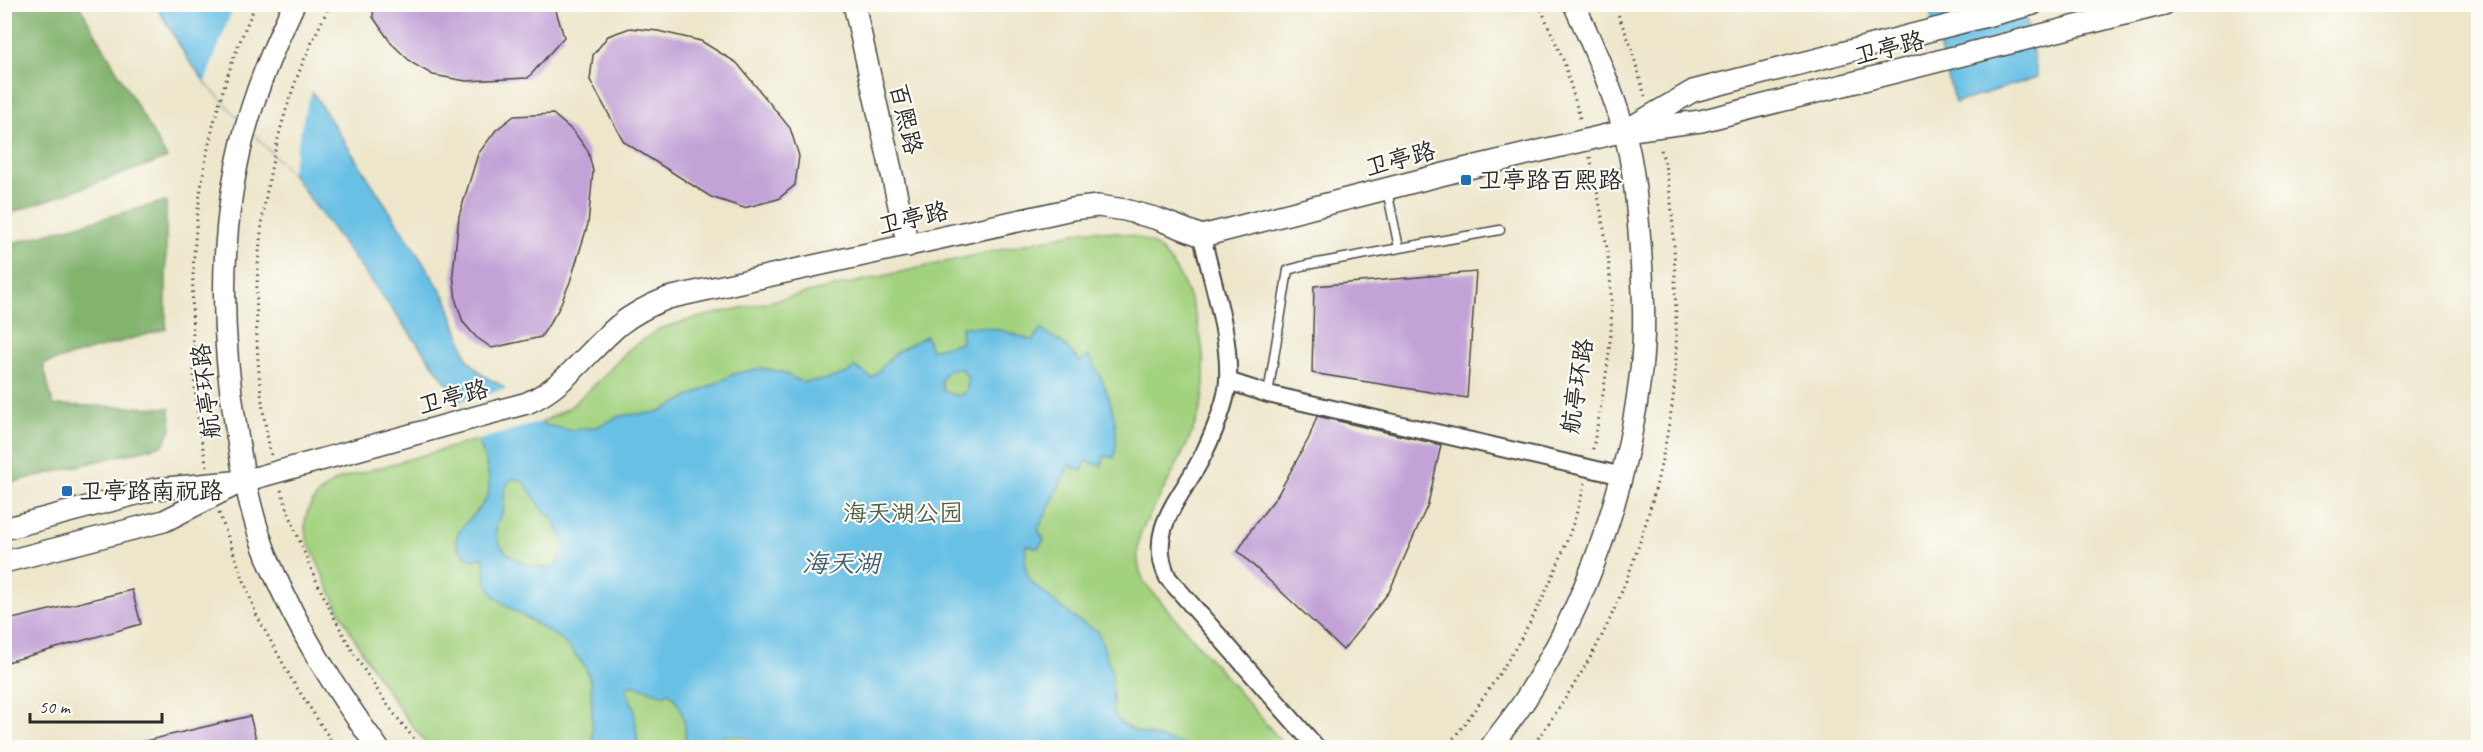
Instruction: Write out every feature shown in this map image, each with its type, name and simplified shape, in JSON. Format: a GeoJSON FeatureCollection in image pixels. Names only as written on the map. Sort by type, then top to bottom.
{"type":"FeatureCollection","features":[{"type":"Feature","properties":{"kind":"street","name":"航亭环路"},"geometry":{"type":"LineString","coordinates":[[294,4],[275,45],[246,129],[230,213],[224,328],[232,409],[244,481],[270,563],[298,624],[336,690],[378,747]]}},
{"type":"Feature","properties":{"kind":"street","name":"百熙路"},"geometry":{"type":"LineString","coordinates":[[854,4],[908,246]]}},
{"type":"Feature","properties":{"kind":"street"},"geometry":{"type":"LineString","coordinates":[[1490,747],[1524,701],[1560,639],[1607,528],[1623,476],[1641,368],[1643,326],[1639,227],[1624,131],[1606,79],[1574,4]]}},
{"type":"Feature","properties":{"kind":"street","name":"卫亭路"},"geometry":{"type":"LineString","coordinates":[[244,481],[527,403],[553,389],[618,326],[647,306],[668,298],[1072,208],[1098,206],[1125,210],[1158,219],[1202,236],[1624,131],[1701,121],[2164,4]]}},
{"type":"Feature","properties":{"kind":"street","name":"卫亭路"},"geometry":{"type":"LineString","coordinates":[[1624,131],[1693,91],[2027,6]]}},
{"type":"Feature","properties":{"kind":"street"},"geometry":{"type":"LineString","coordinates":[[1202,236],[1226,345],[1228,381],[1204,454],[1166,519],[1159,549],[1162,565],[1168,578],[1317,747]]}},
{"type":"Feature","properties":{"kind":"street"},"geometry":{"type":"LineString","coordinates":[[1228,381],[1268,394],[1623,476]]}},
{"type":"Feature","properties":{"kind":"street"},"geometry":{"type":"LineString","coordinates":[[4,529],[155,489],[244,481]]}},
{"type":"Feature","properties":{"kind":"street"},"geometry":{"type":"LineString","coordinates":[[4,562],[164,521],[244,481]]}},
{"type":"Feature","properties":{"kind":"lane"},"geometry":{"type":"LineString","coordinates":[[1387,189],[1399,248]]}},
{"type":"Feature","properties":{"kind":"lane"},"geometry":{"type":"LineString","coordinates":[[1268,394],[1288,270],[1500,230]]}},
{"type":"Feature","properties":{"kind":"path"},"geometry":{"type":"LineString","coordinates":[[220,101],[256,4]]}},
{"type":"Feature","properties":{"kind":"path"},"geometry":{"type":"LineString","coordinates":[[274,156],[298,74],[330,4]]}},
{"type":"Feature","properties":{"kind":"path","name":"航亭环路"},"geometry":{"type":"LineString","coordinates":[[1446,747],[1502,671],[1525,635],[1544,597],[1576,516],[1589,468],[1608,366],[1611,328],[1610,287],[1604,223],[1586,140],[1564,62],[1539,4]]}},
{"type":"Feature","properties":{"kind":"path"},"geometry":{"type":"LineString","coordinates":[[1531,747],[1580,673],[1613,613],[1635,554]]}},
{"type":"Feature","properties":{"kind":"green space"},"geometry":{"type":"Polygon","coordinates":[[[15,4],[79,5],[167,158],[5,215],[5,8],[15,4]]]}},
{"type":"Feature","properties":{"kind":"green space"},"geometry":{"type":"Polygon","coordinates":[[[166,201],[166,329],[43,364],[53,405],[170,408],[171,429],[163,445],[5,484],[5,245],[166,201]]]}},
{"type":"Feature","properties":{"kind":"green space","name":"海天湖公园"},"geometry":{"type":"Polygon","coordinates":[[[1087,230],[1133,236],[1157,247],[1170,261],[1182,280],[1198,325],[1202,349],[1203,394],[1199,413],[1180,459],[1141,532],[1138,557],[1141,575],[1144,582],[1286,747],[429,747],[396,704],[353,637],[309,545],[305,530],[308,510],[321,492],[339,479],[546,420],[569,408],[628,350],[659,329],[692,319],[1087,230]]]}},
{"type":"Feature","properties":{"kind":"water","name":"海天湖"},"geometry":{"type":"Polygon","coordinates":[[[156,5],[226,5],[313,93],[446,298],[468,360],[484,376],[501,385],[544,425],[571,430],[596,427],[620,416],[659,412],[734,374],[761,368],[782,372],[802,382],[825,380],[847,373],[855,367],[872,378],[896,352],[926,336],[931,350],[962,342],[961,327],[998,330],[1033,341],[1040,329],[1064,344],[1080,362],[1089,356],[1102,380],[1111,405],[1116,431],[1114,458],[1105,456],[1101,466],[1086,461],[1082,471],[1069,466],[1038,530],[1044,540],[1038,548],[1026,545],[1025,567],[1030,581],[1077,620],[1098,631],[1112,672],[1113,713],[1122,724],[1137,732],[1192,747],[758,748],[756,742],[746,737],[724,735],[714,747],[685,747],[683,717],[674,698],[668,692],[664,695],[632,684],[627,687],[627,693],[634,707],[638,747],[593,747],[591,683],[584,665],[561,639],[493,595],[486,580],[484,556],[473,560],[461,551],[456,542],[463,526],[479,509],[489,490],[484,457],[460,401],[291,173],[205,82],[187,58],[156,5]],[[952,369],[944,374],[941,383],[945,392],[958,396],[966,392],[969,379],[961,369],[952,369]],[[514,478],[507,484],[504,491],[504,507],[496,526],[497,538],[509,554],[528,565],[548,568],[556,566],[565,545],[553,519],[542,509],[524,482],[514,478]]]}},
{"type":"Feature","properties":{"kind":"water"},"geometry":{"type":"Polygon","coordinates":[[[1928,5],[2023,5],[2038,77],[1955,103],[1928,5]]]}},
{"type":"Feature","properties":{"kind":"pier"},"geometry":{"type":"Polygon","coordinates":[[[233,8],[313,88],[304,115],[291,173],[205,82],[233,8]]]}},
{"type":"Feature","properties":{"kind":"pier"},"geometry":{"type":"Polygon","coordinates":[[[509,388],[544,421],[475,441],[460,401],[509,388]]]}},
{"type":"Feature","properties":{"kind":"building"},"geometry":{"type":"Polygon","coordinates":[[[374,4],[554,4],[564,37],[528,78],[466,81],[433,75],[412,63],[391,43],[373,17],[374,4]]]}},
{"type":"Feature","properties":{"kind":"building"},"geometry":{"type":"Polygon","coordinates":[[[630,28],[658,31],[701,41],[737,63],[790,128],[799,156],[795,185],[778,199],[744,208],[711,197],[624,142],[590,80],[593,55],[608,36],[630,28]]]}},
{"type":"Feature","properties":{"kind":"building"},"geometry":{"type":"Polygon","coordinates":[[[553,114],[574,132],[588,151],[593,171],[588,224],[570,282],[558,310],[541,337],[492,348],[476,337],[463,322],[456,301],[453,273],[459,216],[478,154],[496,130],[514,116],[553,114]]]}},
{"type":"Feature","properties":{"kind":"building"},"geometry":{"type":"Polygon","coordinates":[[[1476,272],[1467,398],[1312,373],[1314,286],[1476,272]]]}},
{"type":"Feature","properties":{"kind":"building"},"geometry":{"type":"Polygon","coordinates":[[[1317,416],[1441,445],[1428,504],[1389,592],[1343,650],[1238,551],[1252,528],[1277,496],[1309,438],[1317,416]]]}},
{"type":"Feature","properties":{"kind":"building"},"geometry":{"type":"Polygon","coordinates":[[[132,590],[141,624],[4,663],[4,621],[132,590]]]}},
{"type":"Feature","properties":{"kind":"building"},"geometry":{"type":"Polygon","coordinates":[[[250,716],[258,747],[142,747],[141,742],[250,716]]]}},
{"type":"Feature","properties":{"kind":"place","name":"卫亭路百熙路"},"geometry":{"type":"Point","coordinates":[1466,180]}},
{"type":"Feature","properties":{"kind":"place","name":"卫亭路南祝路"},"geometry":{"type":"Point","coordinates":[67,491]}}]}
